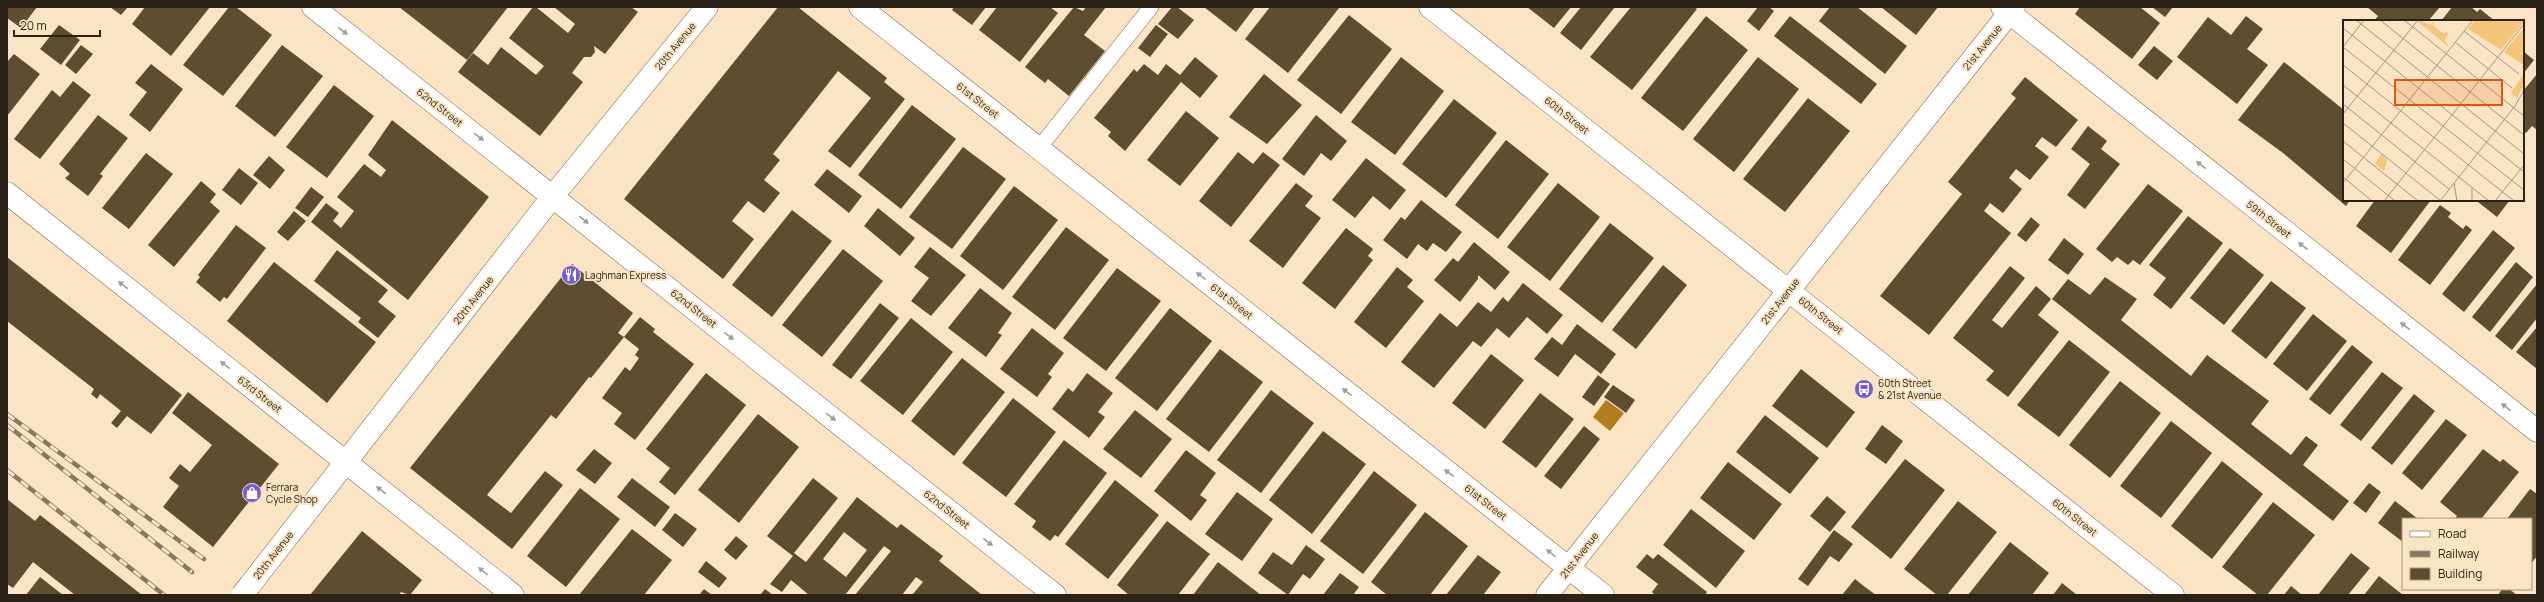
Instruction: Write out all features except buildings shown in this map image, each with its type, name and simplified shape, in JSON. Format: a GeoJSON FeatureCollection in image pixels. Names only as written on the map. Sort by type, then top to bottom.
{"type":"FeatureCollection","features":[{"type":"Feature","properties":{"kind":"street","name":"62nd Street"},"geometry":{"type":"LineString","coordinates":[[313,7],[554,196],[1055,595]]}},
{"type":"Feature","properties":{"kind":"street","name":"20th Avenue"},"geometry":{"type":"LineString","coordinates":[[246,590],[554,196],[707,7]]}},
{"type":"Feature","properties":{"kind":"street","name":"61st Street"},"geometry":{"type":"LineString","coordinates":[[860,7],[1603,595]]}},
{"type":"Feature","properties":{"kind":"street","name":"60th Street"},"geometry":{"type":"LineString","coordinates":[[1430,7],[2173,595]]}},
{"type":"Feature","properties":{"kind":"street","name":"21st Avenue"},"geometry":{"type":"LineString","coordinates":[[1547,595],[2008,9]]}},
{"type":"Feature","properties":{"kind":"street","name":"59th Street"},"geometry":{"type":"LineString","coordinates":[[2008,9],[2537,431]]}},
{"type":"Feature","properties":{"kind":"street","name":"63rd Street"},"geometry":{"type":"LineString","coordinates":[[7,193],[513,595]]}},
{"type":"Feature","properties":{"kind":"lane"},"geometry":{"type":"LineString","coordinates":[[1039,148],[1145,9]]}},
{"type":"Feature","properties":{"kind":"shaded area"},"geometry":{"type":"Polygon","coordinates":[[[1606,400],[1624,413],[1610,431],[1593,417],[1606,400]]]}},
{"type":"Feature","properties":{"kind":"railway"},"geometry":{"type":"LineString","coordinates":[[7,414],[204,559]]}},
{"type":"Feature","properties":{"kind":"railway"},"geometry":{"type":"LineString","coordinates":[[7,425],[192,572]]}},
{"type":"Feature","properties":{"kind":"railway"},"geometry":{"type":"LineString","coordinates":[[7,470],[164,595]]}},
{"type":"Feature","properties":{"kind":"place","name":"Laghman Express"},"geometry":{"type":"Point","coordinates":[571,275]}},
{"type":"Feature","properties":{"kind":"place","name":"60th Street & 21st Avenue"},"geometry":{"type":"Point","coordinates":[1864,389]}},
{"type":"Feature","properties":{"kind":"place","name":"Ferrara Cycle Shop"},"geometry":{"type":"Point","coordinates":[252,493]}}]}
